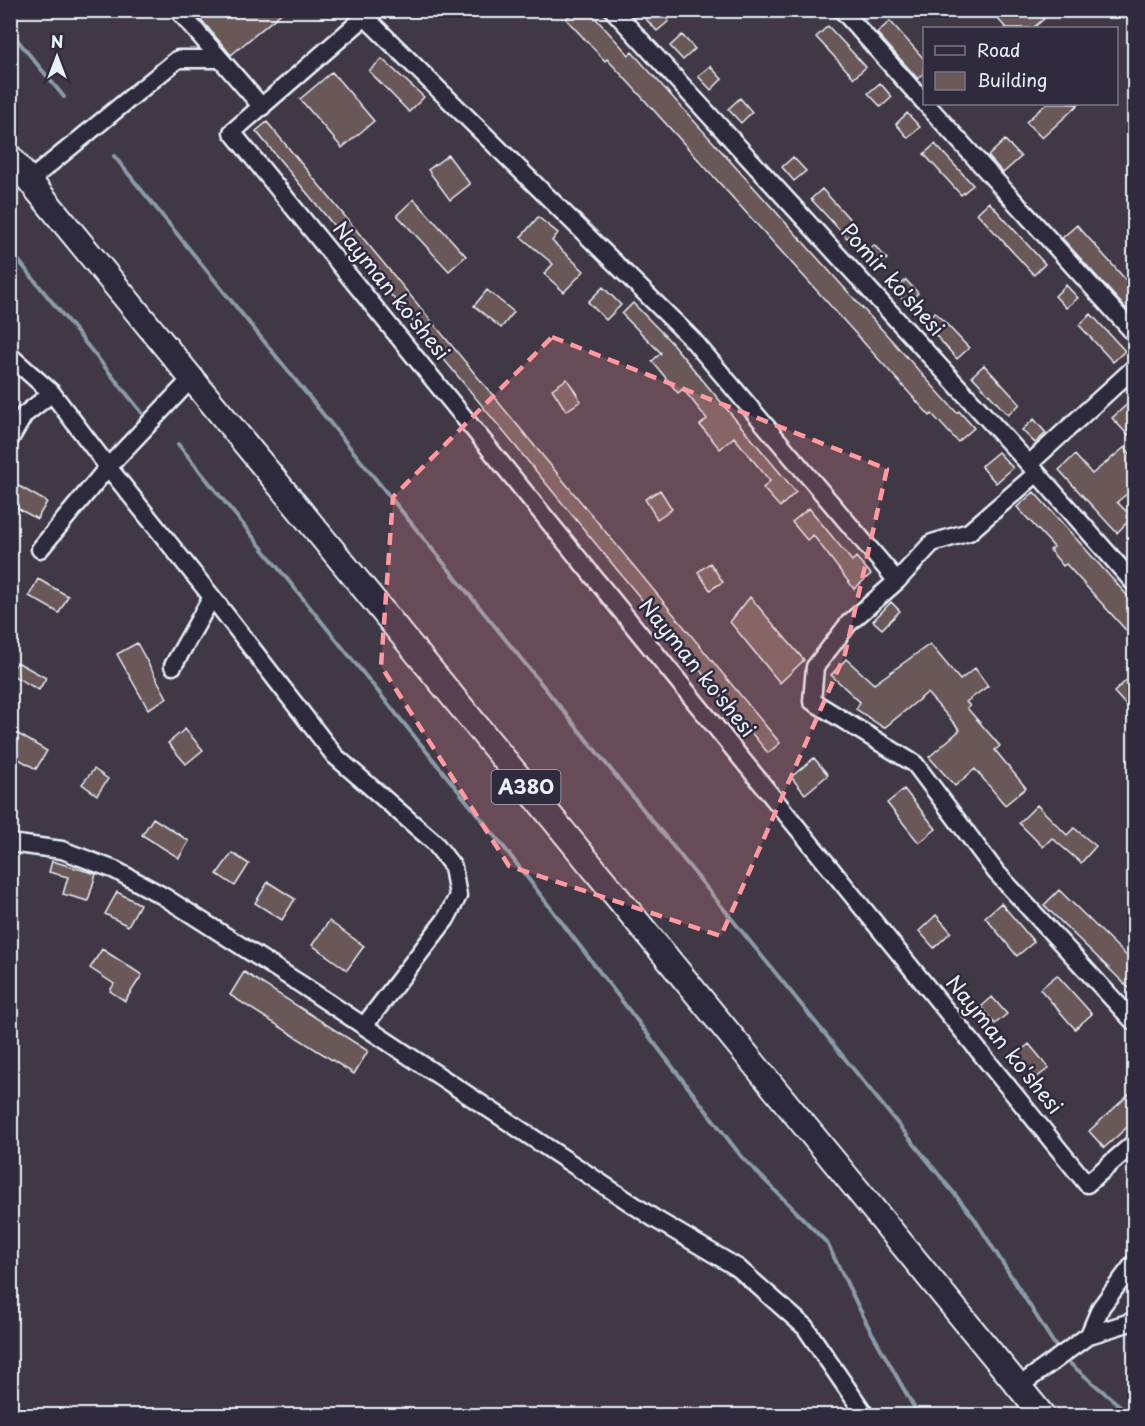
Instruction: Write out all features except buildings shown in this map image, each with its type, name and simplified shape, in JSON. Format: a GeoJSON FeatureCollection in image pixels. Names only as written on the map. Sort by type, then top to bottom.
{"type":"FeatureCollection","features":[{"type":"Feature","properties":{"kind":"highway","name":"A380"},"geometry":{"type":"LineString","coordinates":[[10,157],[1043,1416]]}},
{"type":"Feature","properties":{"kind":"street"},"geometry":{"type":"LineString","coordinates":[[178,10],[262,107],[369,14],[692,339],[897,581]]}},
{"type":"Feature","properties":{"kind":"street","name":"Pomir ko'shesi"},"geometry":{"type":"LineString","coordinates":[[613,10],[1033,468],[1134,583]]}},
{"type":"Feature","properties":{"kind":"street"},"geometry":{"type":"LineString","coordinates":[[842,10],[923,101]]}},
{"type":"Feature","properties":{"kind":"street"},"geometry":{"type":"LineString","coordinates":[[30,180],[178,59],[220,59]]}},
{"type":"Feature","properties":{"kind":"street"},"geometry":{"type":"LineString","coordinates":[[927,105],[1134,333]]}},
{"type":"Feature","properties":{"kind":"street","name":"Nayman ko'shesi"},"geometry":{"type":"LineString","coordinates":[[262,107],[232,132],[1088,1184],[1134,1143]]}},
{"type":"Feature","properties":{"kind":"street"},"geometry":{"type":"LineString","coordinates":[[10,356],[52,393],[335,756],[434,842],[453,867],[458,896],[446,919],[364,1026]]}},
{"type":"Feature","properties":{"kind":"street"},"geometry":{"type":"LineString","coordinates":[[1134,368],[969,532],[932,543],[897,581],[849,623],[815,667],[812,701],[847,725],[915,764],[996,872],[1134,1022]]}},
{"type":"Feature","properties":{"kind":"street"},"geometry":{"type":"LineString","coordinates":[[40,549],[108,467],[192,378]]}},
{"type":"Feature","properties":{"kind":"street"},"geometry":{"type":"LineString","coordinates":[[10,439],[24,415],[52,393]]}},
{"type":"Feature","properties":{"kind":"street"},"geometry":{"type":"LineString","coordinates":[[173,666],[212,597]]}},
{"type":"Feature","properties":{"kind":"street"},"geometry":{"type":"LineString","coordinates":[[10,843],[62,850],[115,870],[163,896],[655,1219],[738,1268],[805,1328],[866,1416]]}},
{"type":"Feature","properties":{"kind":"street"},"geometry":{"type":"LineString","coordinates":[[1089,1335],[1101,1306],[1134,1263]]}},
{"type":"Feature","properties":{"kind":"street"},"geometry":{"type":"LineString","coordinates":[[1018,1387],[1089,1335],[1134,1321]]}},
{"type":"Feature","properties":{"kind":"highlighted area"},"geometry":{"type":"Polygon","coordinates":[[[552,337],[887,469],[845,654],[721,936],[509,866],[381,666],[393,497],[552,337]]]}},
{"type":"Feature","properties":{"kind":"waterway"},"geometry":{"type":"LineString","coordinates":[[10,31],[64,97]]}},
{"type":"Feature","properties":{"kind":"waterway"},"geometry":{"type":"LineString","coordinates":[[114,156],[974,1218],[1058,1350]]}},
{"type":"Feature","properties":{"kind":"waterway"},"geometry":{"type":"LineString","coordinates":[[10,250],[143,414]]}},
{"type":"Feature","properties":{"kind":"waterway"},"geometry":{"type":"LineString","coordinates":[[178,444],[503,846],[741,1156],[827,1243],[867,1324],[919,1416]]}},
{"type":"Feature","properties":{"kind":"waterway"},"geometry":{"type":"LineString","coordinates":[[1067,1361],[1132,1416]]}}]}
